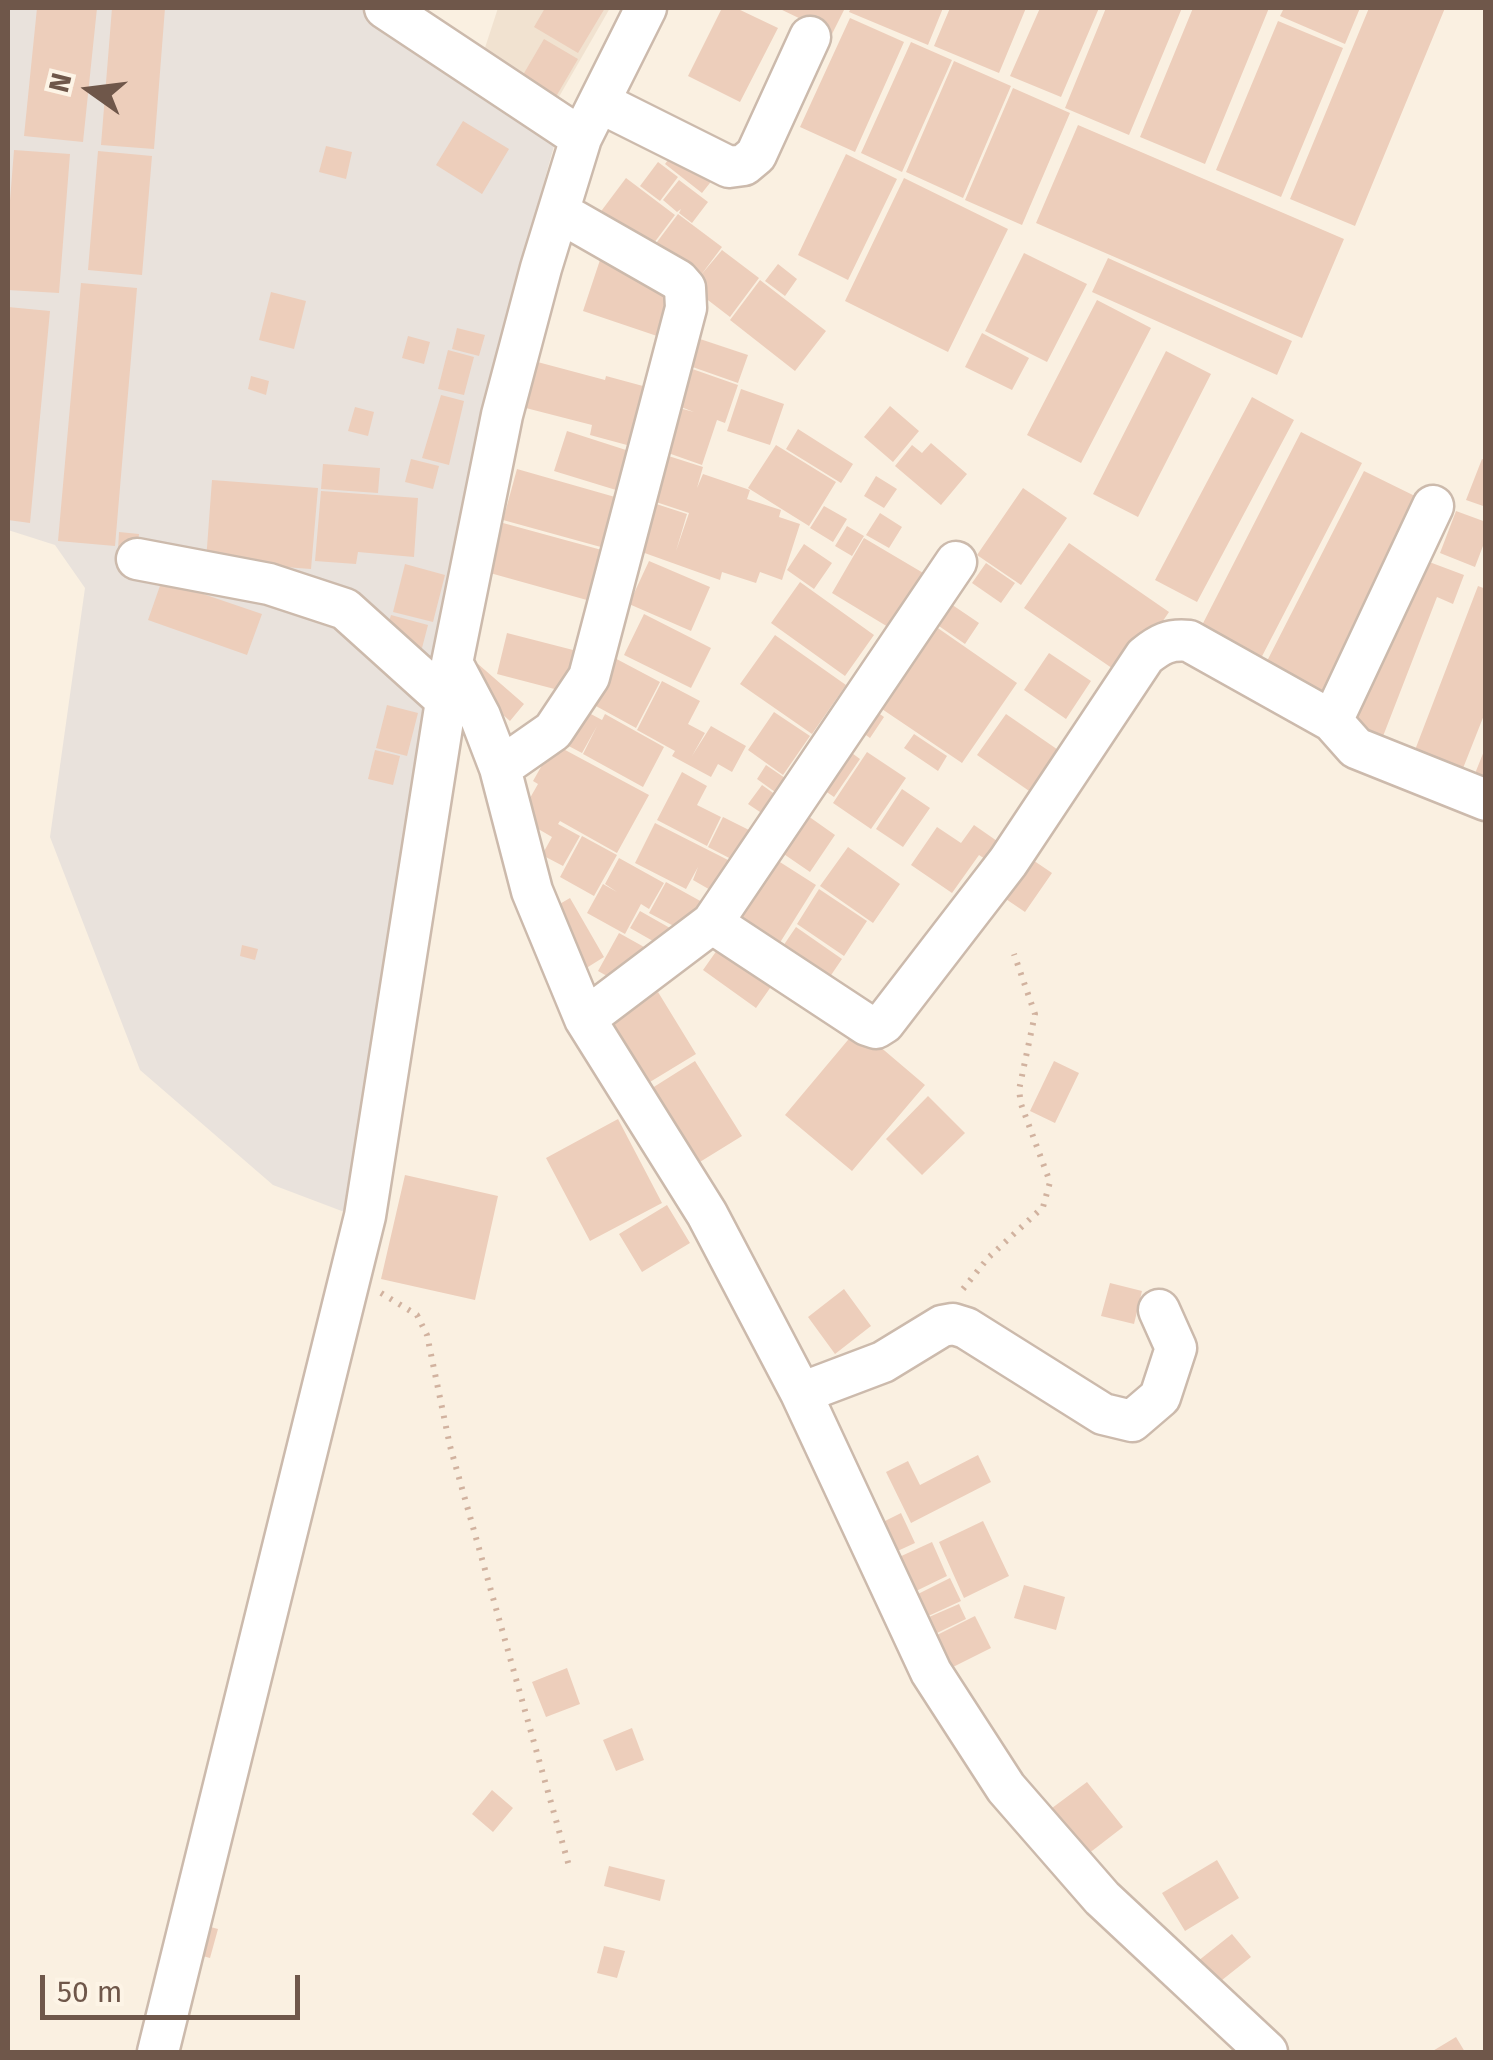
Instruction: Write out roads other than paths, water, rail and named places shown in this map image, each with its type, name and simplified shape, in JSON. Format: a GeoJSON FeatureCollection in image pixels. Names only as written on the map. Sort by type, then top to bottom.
{"type":"FeatureCollection","features":[{"type":"Feature","properties":{"kind":"street"},"geometry":{"type":"LineString","coordinates":[[385,8],[581,138]]}},
{"type":"Feature","properties":{"kind":"street"},"geometry":{"type":"LineString","coordinates":[[158,2052],[365,1216],[450,682],[502,416],[581,138],[646,8]]}},
{"type":"Feature","properties":{"kind":"street"},"geometry":{"type":"LineString","coordinates":[[599,102],[729,167],[744,165],[756,155],[810,37]]}},
{"type":"Feature","properties":{"kind":"street"},"geometry":{"type":"LineString","coordinates":[[500,768],[554,731],[590,677],[686,308],[685,288],[678,280],[559,212]]}},
{"type":"Feature","properties":{"kind":"street"},"geometry":{"type":"LineString","coordinates":[[1332,721],[1433,506]]}},
{"type":"Feature","properties":{"kind":"street"},"geometry":{"type":"LineString","coordinates":[[137,559],[269,584],[344,609],[450,682],[480,716],[500,768],[532,891],[584,1020],[706,1214],[801,1393],[931,1672],[1006,1788],[1102,1898],[1267,2052]]}},
{"type":"Feature","properties":{"kind":"street"},"geometry":{"type":"LineString","coordinates":[[584,1020],[712,923],[956,562]]}},
{"type":"Feature","properties":{"kind":"street"},"geometry":{"type":"LineString","coordinates":[[712,923],[876,1028],[884,1023],[1008,862],[1145,656],[1160,644],[1175,640],[1188,641],[1332,721],[1356,748],[1486,800]]}},
{"type":"Feature","properties":{"kind":"street"},"geometry":{"type":"LineString","coordinates":[[801,1393],[883,1362],[942,1326],[953,1324],[966,1328],[1103,1414],[1132,1421],[1160,1397],[1176,1348],[1158,1310]]}}]}
